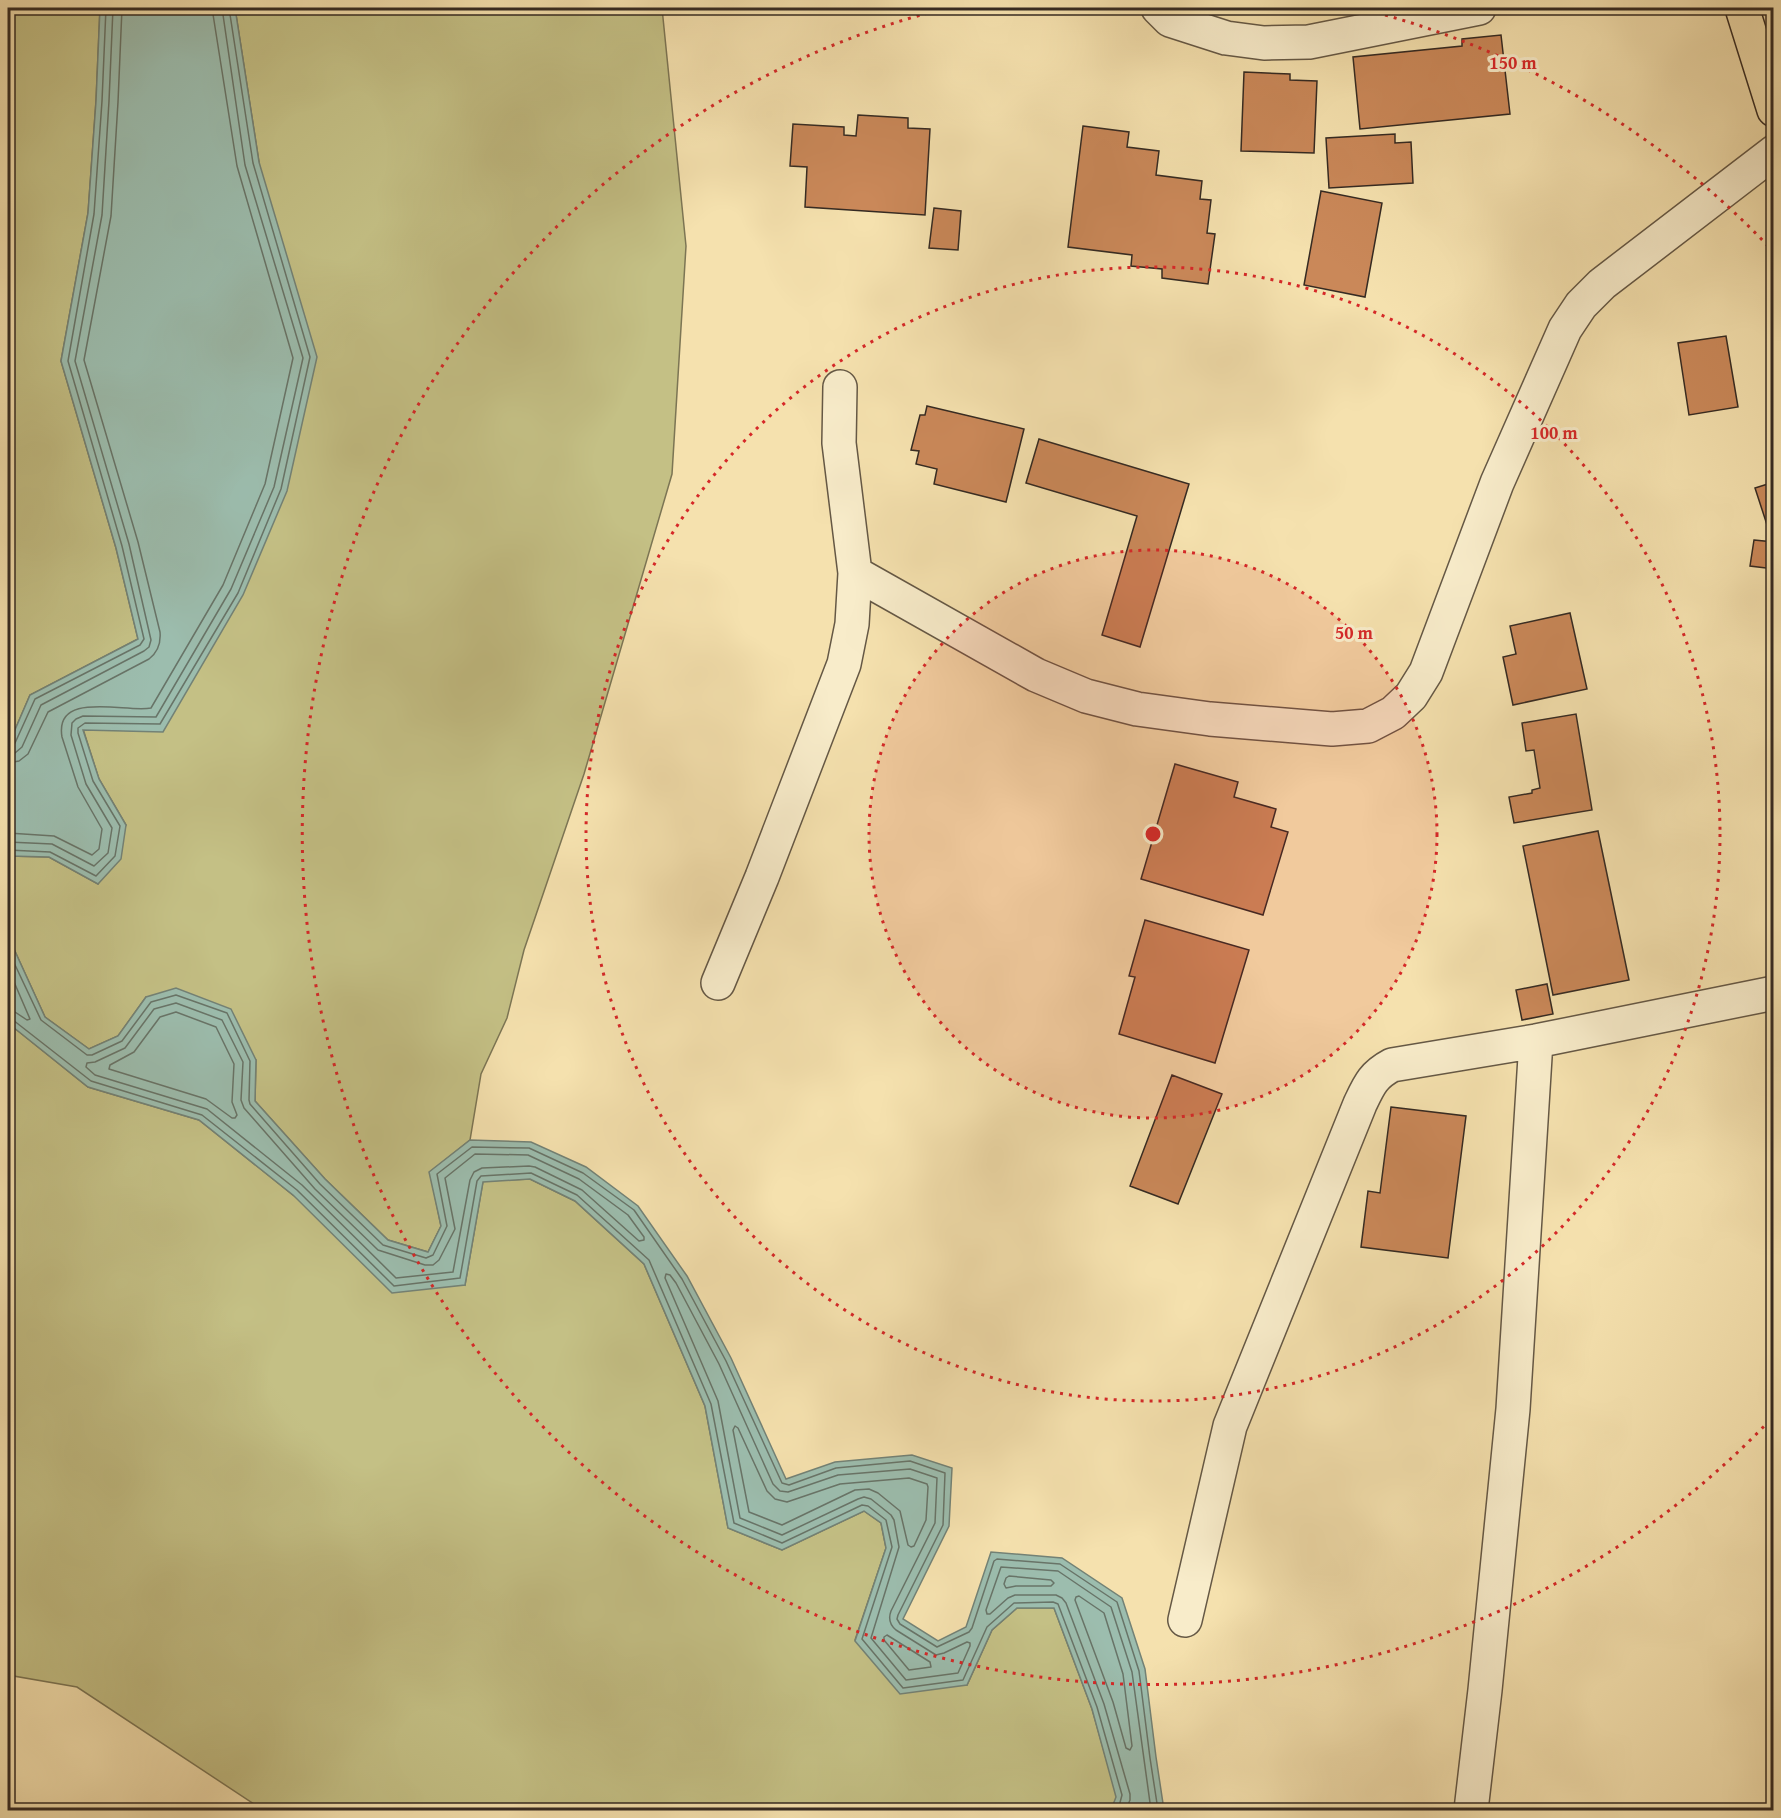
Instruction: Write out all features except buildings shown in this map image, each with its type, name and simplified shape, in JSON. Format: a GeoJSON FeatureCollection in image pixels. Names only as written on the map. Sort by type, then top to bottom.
{"type":"FeatureCollection","features":[{"type":"Feature","properties":{"kind":"main road"},"geometry":{"type":"LineString","coordinates":[[1742,8],[1773,110]]}},
{"type":"Feature","properties":{"kind":"street"},"geometry":{"type":"LineString","coordinates":[[1158,8],[1170,20],[1226,38],[1264,43],[1309,42],[1479,8]]}},
{"type":"Feature","properties":{"kind":"street"},"geometry":{"type":"LineString","coordinates":[[855,573],[1036,675],[1086,696],[1137,710],[1210,719],[1332,729],[1368,726],[1393,712],[1411,696],[1426,672],[1497,483],[1565,329],[1581,305],[1602,284],[1773,152]]}},
{"type":"Feature","properties":{"kind":"street"},"geometry":{"type":"LineString","coordinates":[[718,983],[762,877],[844,664],[852,624],[855,573],[839,443],[840,387]]}},
{"type":"Feature","properties":{"kind":"street"},"geometry":{"type":"LineString","coordinates":[[1185,1620],[1230,1426],[1360,1104],[1371,1082],[1380,1071],[1392,1065],[1536,1041],[1773,993]]}},
{"type":"Feature","properties":{"kind":"street"},"geometry":{"type":"LineString","coordinates":[[1471,1810],[1512,1409],[1536,1041]]}},
{"type":"Feature","properties":{"kind":"shaded area"},"geometry":{"type":"Polygon","coordinates":[[[8,8],[100,8],[88,213],[61,361],[116,548],[138,639],[30,695],[8,746],[8,8]]]}},
{"type":"Feature","properties":{"kind":"shaded area"},"geometry":{"type":"Polygon","coordinates":[[[235,8],[662,8],[686,246],[672,474],[584,774],[524,950],[507,1018],[481,1074],[470,1140],[430,1172],[441,1226],[428,1252],[388,1240],[325,1179],[255,1101],[256,1060],[146,997],[118,1036],[89,1049],[45,1017],[8,936],[8,856],[49,857],[98,884],[126,825],[99,779],[83,729],[163,731],[259,162],[235,8]]]}},
{"type":"Feature","properties":{"kind":"shaded area"},"geometry":{"type":"Polygon","coordinates":[[[8,1023],[88,1087],[199,1120],[293,1195],[465,1285],[483,1181],[530,1179],[575,1201],[644,1264],[705,1406],[728,1528],[782,1550],[864,1511],[881,1523],[886,1548],[855,1640],[967,1685],[992,1630],[1017,1608],[1054,1608],[1092,1709],[1117,1797],[1111,1810],[263,1810],[77,1687],[8,1675],[8,1023]]]}},
{"type":"Feature","properties":{"kind":"water"},"geometry":{"type":"Polygon","coordinates":[[[100,8],[235,8],[259,162],[317,357],[287,491],[243,595],[163,732],[83,730],[99,779],[126,825],[121,859],[98,884],[49,857],[8,856],[8,746],[30,695],[138,639],[116,548],[61,361],[88,213],[100,8]]]}},
{"type":"Feature","properties":{"kind":"water"},"geometry":{"type":"Polygon","coordinates":[[[8,936],[45,1017],[89,1049],[118,1036],[146,997],[176,988],[231,1009],[256,1060],[255,1101],[325,1179],[388,1240],[428,1252],[441,1226],[429,1172],[470,1140],[531,1142],[586,1167],[638,1206],[687,1276],[731,1358],[786,1479],[835,1462],[912,1455],[952,1468],[949,1526],[903,1619],[938,1641],[966,1627],[991,1552],[1062,1558],[1122,1598],[1145,1669],[1164,1810],[1111,1810],[1116,1797],[1092,1709],[1054,1608],[1017,1608],[992,1630],[967,1685],[900,1694],[855,1641],[886,1548],[881,1523],[864,1511],[782,1550],[728,1528],[705,1406],[644,1264],[575,1201],[530,1179],[483,1182],[465,1285],[392,1293],[293,1195],[199,1120],[88,1087],[8,1023],[8,936]]]}}]}
